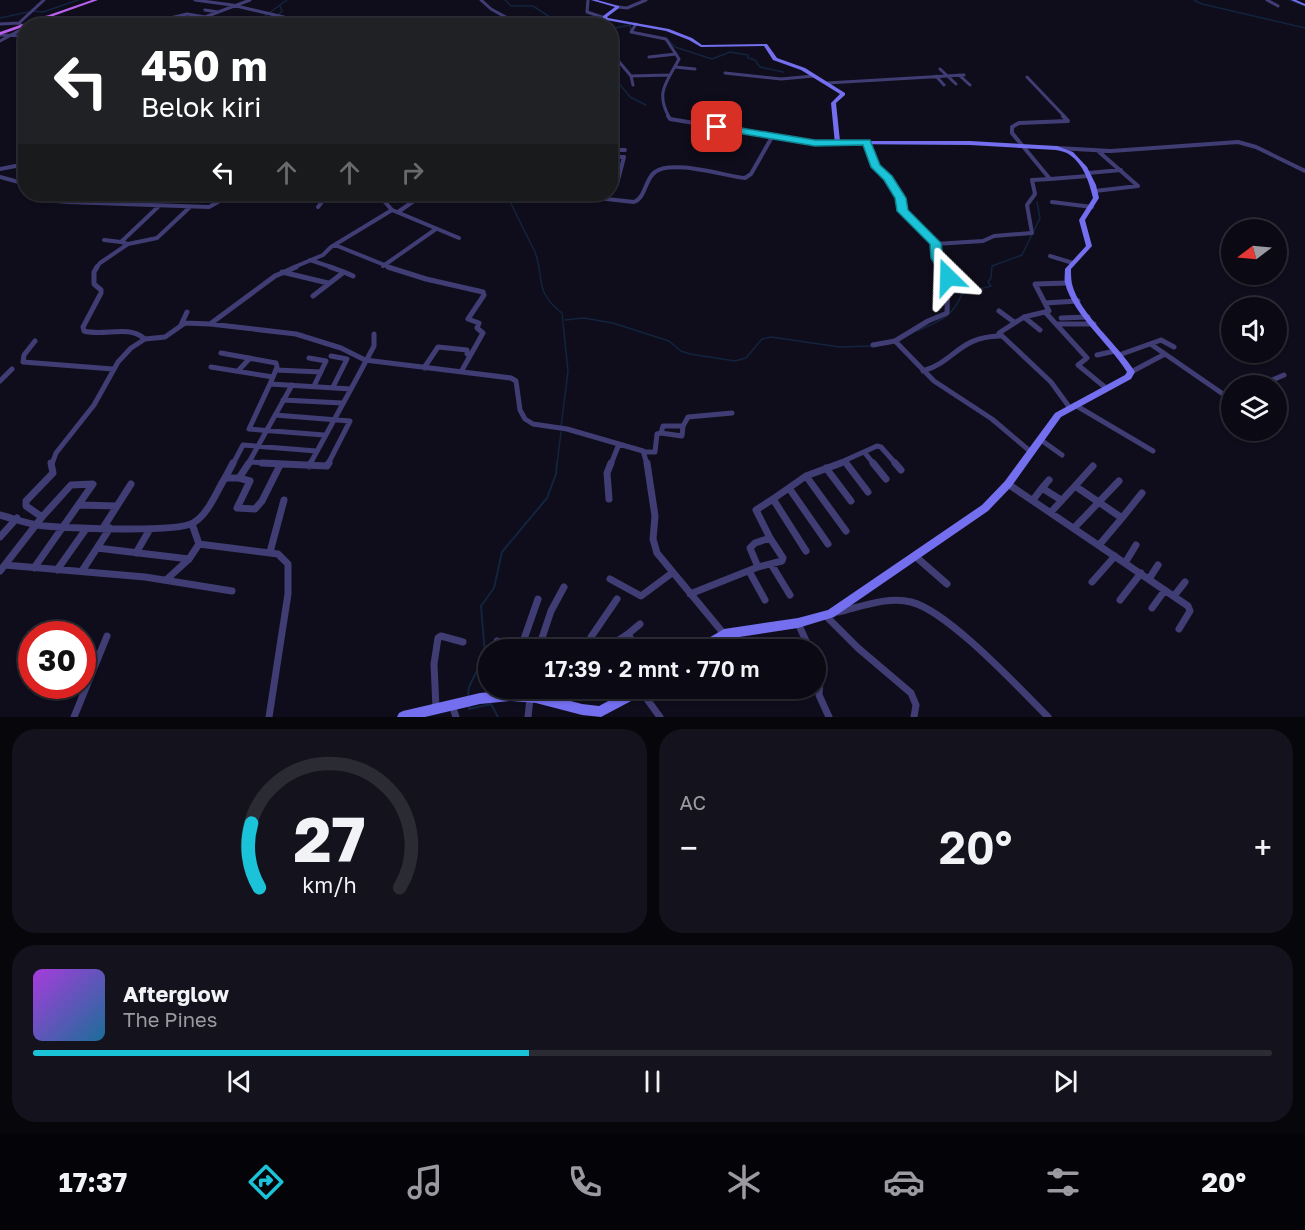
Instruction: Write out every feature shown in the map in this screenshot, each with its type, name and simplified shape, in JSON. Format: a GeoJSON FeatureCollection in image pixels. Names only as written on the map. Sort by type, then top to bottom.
{"type":"FeatureCollection","features":[{"type":"Feature","properties":{"kind":"main road"},"geometry":{"type":"LineString","coordinates":[[43,18],[93,0]]}},
{"type":"Feature","properties":{"kind":"main road"},"geometry":{"type":"LineString","coordinates":[[41,18],[93,0]]}},
{"type":"Feature","properties":{"kind":"main road"},"geometry":{"type":"LineString","coordinates":[[0,34],[18,27]]}},
{"type":"Feature","properties":{"kind":"street"},"geometry":{"type":"LineString","coordinates":[[28,18],[44,0]]}},
{"type":"Feature","properties":{"kind":"street"},"geometry":{"type":"LineString","coordinates":[[195,0],[286,18]]}},
{"type":"Feature","properties":{"kind":"street"},"geometry":{"type":"LineString","coordinates":[[207,17],[250,0]]}},
{"type":"Feature","properties":{"kind":"street"},"geometry":{"type":"LineString","coordinates":[[481,0],[490,9],[507,18]]}},
{"type":"Feature","properties":{"kind":"street"},"geometry":{"type":"LineString","coordinates":[[588,0],[588,12],[605,18],[618,7]]}},
{"type":"Feature","properties":{"kind":"street"},"geometry":{"type":"LineString","coordinates":[[593,0],[627,8],[646,0]]}},
{"type":"Feature","properties":{"kind":"street"},"geometry":{"type":"LineString","coordinates":[[1267,0],[1278,6]]}},
{"type":"Feature","properties":{"kind":"street"},"geometry":{"type":"LineString","coordinates":[[1293,0],[1305,4]]}},
{"type":"Feature","properties":{"kind":"street"},"geometry":{"type":"LineString","coordinates":[[206,10],[220,13]]}},
{"type":"Feature","properties":{"kind":"street"},"geometry":{"type":"LineString","coordinates":[[170,18],[187,14],[211,18]]}},
{"type":"Feature","properties":{"kind":"street"},"geometry":{"type":"LineString","coordinates":[[46,17],[60,18]]}},
{"type":"Feature","properties":{"kind":"street"},"geometry":{"type":"LineString","coordinates":[[618,21],[672,31],[694,40],[701,46],[764,44],[776,60],[798,66],[843,95],[833,103],[837,143]]}},
{"type":"Feature","properties":{"kind":"street"},"geometry":{"type":"LineString","coordinates":[[0,24],[18,24]]}},
{"type":"Feature","properties":{"kind":"street"},"geometry":{"type":"LineString","coordinates":[[636,24],[631,32],[666,39],[679,61],[664,85],[661,100],[670,119],[815,143],[1024,145],[1098,150],[1162,149],[1238,142],[1256,147],[1305,171]]}},
{"type":"Feature","properties":{"kind":"street"},"geometry":{"type":"LineString","coordinates":[[0,41],[18,28]]}},
{"type":"Feature","properties":{"kind":"street"},"geometry":{"type":"LineString","coordinates":[[0,34],[18,36]]}},
{"type":"Feature","properties":{"kind":"street"},"geometry":{"type":"LineString","coordinates":[[649,57],[676,54]]}},
{"type":"Feature","properties":{"kind":"street"},"geometry":{"type":"LineString","coordinates":[[618,60],[631,76],[633,85]]}},
{"type":"Feature","properties":{"kind":"street"},"geometry":{"type":"LineString","coordinates":[[675,67],[695,69]]}},
{"type":"Feature","properties":{"kind":"street"},"geometry":{"type":"LineString","coordinates":[[940,69],[956,84]]}},
{"type":"Feature","properties":{"kind":"street"},"geometry":{"type":"LineString","coordinates":[[725,73],[767,80],[798,79],[814,75]]}},
{"type":"Feature","properties":{"kind":"street"},"geometry":{"type":"LineString","coordinates":[[631,76],[670,75]]}},
{"type":"Feature","properties":{"kind":"street"},"geometry":{"type":"LineString","coordinates":[[827,83],[961,75],[970,85]]}},
{"type":"Feature","properties":{"kind":"street"},"geometry":{"type":"LineString","coordinates":[[936,76],[944,85]]}},
{"type":"Feature","properties":{"kind":"street"},"geometry":{"type":"LineString","coordinates":[[1027,77],[1068,121],[1015,124],[1011,131],[1024,145],[1031,159],[1050,179]]}},
{"type":"Feature","properties":{"kind":"street"},"geometry":{"type":"LineString","coordinates":[[618,201],[634,202],[639,200],[656,171],[662,168],[688,168],[745,178],[751,174],[772,137]]}},
{"type":"Feature","properties":{"kind":"street"},"geometry":{"type":"LineString","coordinates":[[866,142],[876,167],[888,178],[901,198],[903,211],[935,243],[937,258],[948,277],[948,310],[944,315],[928,321],[895,340],[873,345]]}},
{"type":"Feature","properties":{"kind":"street"},"geometry":{"type":"LineString","coordinates":[[1057,148],[1071,153],[1088,174],[1096,198],[1082,220],[1089,246],[1068,269],[1068,283],[1088,317],[1131,372]]}},
{"type":"Feature","properties":{"kind":"street"},"geometry":{"type":"LineString","coordinates":[[618,150],[625,150]]}},
{"type":"Feature","properties":{"kind":"street"},"geometry":{"type":"LineString","coordinates":[[1095,191],[1137,187],[1098,150]]}},
{"type":"Feature","properties":{"kind":"street"},"geometry":{"type":"LineString","coordinates":[[618,157],[624,157],[618,180]]}},
{"type":"Feature","properties":{"kind":"street"},"geometry":{"type":"LineString","coordinates":[[0,169],[18,166]]}},
{"type":"Feature","properties":{"kind":"street"},"geometry":{"type":"LineString","coordinates":[[935,243],[983,241],[993,236],[1030,234],[1028,205],[1035,194],[1032,180],[1121,170]]}},
{"type":"Feature","properties":{"kind":"street"},"geometry":{"type":"LineString","coordinates":[[0,177],[18,182]]}},
{"type":"Feature","properties":{"kind":"street"},"geometry":{"type":"LineString","coordinates":[[59,201],[190,207],[211,207],[220,201]]}},
{"type":"Feature","properties":{"kind":"street"},"geometry":{"type":"LineString","coordinates":[[318,207],[323,201]]}},
{"type":"Feature","properties":{"kind":"street"},"geometry":{"type":"LineString","coordinates":[[384,201],[395,211],[459,238]]}},
{"type":"Feature","properties":{"kind":"street"},"geometry":{"type":"LineString","coordinates":[[210,324],[282,272],[323,255],[335,245],[412,201]]}},
{"type":"Feature","properties":{"kind":"street"},"geometry":{"type":"LineString","coordinates":[[1052,202],[1092,207]]}},
{"type":"Feature","properties":{"kind":"street"},"geometry":{"type":"LineString","coordinates":[[121,242],[159,206]]}},
{"type":"Feature","properties":{"kind":"street"},"geometry":{"type":"LineString","coordinates":[[146,339],[138,333],[118,331],[89,333],[82,328],[101,293],[101,290],[94,284],[96,269],[100,263],[128,244],[157,238],[190,207]]}},
{"type":"Feature","properties":{"kind":"street"},"geometry":{"type":"LineString","coordinates":[[383,266],[436,229]]}},
{"type":"Feature","properties":{"kind":"street"},"geometry":{"type":"LineString","coordinates":[[104,240],[128,244]]}},
{"type":"Feature","properties":{"kind":"street"},"geometry":{"type":"LineString","coordinates":[[335,245],[383,266],[427,281],[483,292],[468,319],[478,323],[477,329],[483,331],[461,372]]}},
{"type":"Feature","properties":{"kind":"street"},"geometry":{"type":"LineString","coordinates":[[1050,256],[1073,263]]}},
{"type":"Feature","properties":{"kind":"street"},"geometry":{"type":"LineString","coordinates":[[310,260],[353,276]]}},
{"type":"Feature","properties":{"kind":"street"},"geometry":{"type":"LineString","coordinates":[[282,272],[328,283]]}},
{"type":"Feature","properties":{"kind":"street"},"geometry":{"type":"LineString","coordinates":[[314,296],[344,272]]}},
{"type":"Feature","properties":{"kind":"street"},"geometry":{"type":"LineString","coordinates":[[1068,283],[1035,284],[1045,303],[1048,311],[1046,312],[1087,358],[1078,365],[1106,388]]}},
{"type":"Feature","properties":{"kind":"street"},"geometry":{"type":"LineString","coordinates":[[1045,303],[1078,301]]}},
{"type":"Feature","properties":{"kind":"street"},"geometry":{"type":"LineString","coordinates":[[999,310],[1014,322]]}},
{"type":"Feature","properties":{"kind":"street"},"geometry":{"type":"LineString","coordinates":[[42,517],[26,506],[26,501],[53,473],[51,463],[56,453],[94,405],[113,369],[130,348],[146,339],[165,337],[181,325],[186,312]]}},
{"type":"Feature","properties":{"kind":"street"},"geometry":{"type":"LineString","coordinates":[[1000,336],[1001,331],[1014,322],[1046,312]]}},
{"type":"Feature","properties":{"kind":"street"},"geometry":{"type":"LineString","coordinates":[[1024,317],[1040,330]]}},
{"type":"Feature","properties":{"kind":"street"},"geometry":{"type":"LineString","coordinates":[[1061,318],[1088,317]]}},
{"type":"Feature","properties":{"kind":"street"},"geometry":{"type":"LineString","coordinates":[[181,325],[210,324],[296,334],[341,348],[365,360],[514,379],[517,384],[520,410],[525,419],[533,424],[558,427],[645,452],[655,452],[657,434],[683,435],[683,426],[688,417],[732,413]]}},
{"type":"Feature","properties":{"kind":"street"},"geometry":{"type":"LineString","coordinates":[[1056,324],[1094,324]]}},
{"type":"Feature","properties":{"kind":"street"},"geometry":{"type":"LineString","coordinates":[[309,466],[374,346],[374,334]]}},
{"type":"Feature","properties":{"kind":"street"},"geometry":{"type":"LineString","coordinates":[[1097,355],[1141,349],[1169,335]]}},
{"type":"Feature","properties":{"kind":"street"},"geometry":{"type":"LineString","coordinates":[[923,371],[938,367],[961,346],[982,338],[1000,336],[1043,374],[1072,406],[1153,451]]}},
{"type":"Feature","properties":{"kind":"street"},"geometry":{"type":"LineString","coordinates":[[895,340],[938,384],[992,419],[1031,452]]}},
{"type":"Feature","properties":{"kind":"street"},"geometry":{"type":"LineString","coordinates":[[1161,340],[1174,347]]}},
{"type":"Feature","properties":{"kind":"street"},"geometry":{"type":"LineString","coordinates":[[35,341],[24,355],[23,362],[113,369]]}},
{"type":"Feature","properties":{"kind":"street"},"geometry":{"type":"LineString","coordinates":[[1152,345],[1221,393]]}},
{"type":"Feature","properties":{"kind":"street"},"geometry":{"type":"LineString","coordinates":[[423,368],[437,347],[467,350],[467,354],[470,355]]}},
{"type":"Feature","properties":{"kind":"street"},"geometry":{"type":"LineString","coordinates":[[1141,349],[1150,361]]}},
{"type":"Feature","properties":{"kind":"street"},"geometry":{"type":"LineString","coordinates":[[221,353],[276,363],[272,380],[248,427],[324,435]]}},
{"type":"Feature","properties":{"kind":"street"},"geometry":{"type":"LineString","coordinates":[[828,615],[985,508],[1008,484],[1059,415],[1165,354]]}},
{"type":"Feature","properties":{"kind":"street"},"geometry":{"type":"LineString","coordinates":[[331,356],[347,359],[333,387]]}},
{"type":"Feature","properties":{"kind":"street"},"geometry":{"type":"LineString","coordinates":[[238,371],[250,358]]}},
{"type":"Feature","properties":{"kind":"street"},"geometry":{"type":"LineString","coordinates":[[304,372],[311,358],[325,360],[314,386]]}},
{"type":"Feature","properties":{"kind":"street"},"geometry":{"type":"LineString","coordinates":[[211,368],[238,371],[292,385],[351,389]]}},
{"type":"Feature","properties":{"kind":"street"},"geometry":{"type":"LineString","coordinates":[[0,381],[12,369]]}},
{"type":"Feature","properties":{"kind":"street"},"geometry":{"type":"LineString","coordinates":[[276,370],[321,372]]}},
{"type":"Feature","properties":{"kind":"street"},"geometry":{"type":"LineString","coordinates":[[239,478],[292,385]]}},
{"type":"Feature","properties":{"kind":"street"},"geometry":{"type":"LineString","coordinates":[[283,400],[342,403]]}},
{"type":"Feature","properties":{"kind":"street"},"geometry":{"type":"LineString","coordinates":[[249,462],[280,465],[328,465],[350,421],[275,415]]}},
{"type":"Feature","properties":{"kind":"street"},"geometry":{"type":"LineString","coordinates":[[1041,440],[1062,455]]}},
{"type":"Feature","properties":{"kind":"street"},"geometry":{"type":"LineString","coordinates":[[609,499],[607,472],[619,444]]}},
{"type":"Feature","properties":{"kind":"street"},"geometry":{"type":"LineString","coordinates":[[0,515],[35,525],[86,529],[180,527],[192,524],[201,517],[242,446],[316,451]]}},
{"type":"Feature","properties":{"kind":"street"},"geometry":{"type":"LineString","coordinates":[[690,594],[783,559],[755,513],[759,507],[773,500],[806,476],[845,462],[877,446],[881,447],[901,470]]}},
{"type":"Feature","properties":{"kind":"street"},"geometry":{"type":"LineString","coordinates":[[645,452],[655,516],[654,544],[660,558],[724,634]]}},
{"type":"Feature","properties":{"kind":"street"},"geometry":{"type":"LineString","coordinates":[[864,452],[886,479]]}},
{"type":"Feature","properties":{"kind":"street"},"geometry":{"type":"LineString","coordinates":[[845,462],[868,492]]}},
{"type":"Feature","properties":{"kind":"street"},"geometry":{"type":"LineString","coordinates":[[225,478],[250,481],[237,508],[255,509],[262,501],[280,465]]}},
{"type":"Feature","properties":{"kind":"street"},"geometry":{"type":"LineString","coordinates":[[1051,512],[1093,466]]}},
{"type":"Feature","properties":{"kind":"street"},"geometry":{"type":"LineString","coordinates":[[826,468],[851,501]]}},
{"type":"Feature","properties":{"kind":"street"},"geometry":{"type":"LineString","coordinates":[[806,476],[846,531]]}},
{"type":"Feature","properties":{"kind":"street"},"geometry":{"type":"LineString","coordinates":[[1033,500],[1049,480]]}},
{"type":"Feature","properties":{"kind":"street"},"geometry":{"type":"LineString","coordinates":[[1074,527],[1119,482]]}},
{"type":"Feature","properties":{"kind":"street"},"geometry":{"type":"LineString","coordinates":[[2,568],[71,484],[93,484],[34,568]]}},
{"type":"Feature","properties":{"kind":"street"},"geometry":{"type":"LineString","coordinates":[[82,571],[131,484]]}},
{"type":"Feature","properties":{"kind":"street"},"geometry":{"type":"LineString","coordinates":[[1008,484],[1100,544],[1188,606],[1190,611],[1179,629]]}},
{"type":"Feature","properties":{"kind":"street"},"geometry":{"type":"LineString","coordinates":[[1076,486],[1122,518]]}},
{"type":"Feature","properties":{"kind":"street"},"geometry":{"type":"LineString","coordinates":[[789,488],[828,544]]}},
{"type":"Feature","properties":{"kind":"street"},"geometry":{"type":"LineString","coordinates":[[1042,488],[1061,500]]}},
{"type":"Feature","properties":{"kind":"street"},"geometry":{"type":"LineString","coordinates":[[1100,544],[1142,493]]}},
{"type":"Feature","properties":{"kind":"street"},"geometry":{"type":"LineString","coordinates":[[270,552],[284,500]]}},
{"type":"Feature","properties":{"kind":"street"},"geometry":{"type":"LineString","coordinates":[[773,500],[806,551]]}},
{"type":"Feature","properties":{"kind":"street"},"geometry":{"type":"LineString","coordinates":[[79,505],[117,506]]}},
{"type":"Feature","properties":{"kind":"street"},"geometry":{"type":"LineString","coordinates":[[0,537],[17,518]]}},
{"type":"Feature","properties":{"kind":"street"},"geometry":{"type":"LineString","coordinates":[[192,524],[199,544]]}},
{"type":"Feature","properties":{"kind":"street"},"geometry":{"type":"LineString","coordinates":[[57,570],[86,529]]}},
{"type":"Feature","properties":{"kind":"street"},"geometry":{"type":"LineString","coordinates":[[136,553],[150,529]]}},
{"type":"Feature","properties":{"kind":"street"},"geometry":{"type":"LineString","coordinates":[[758,567],[750,548],[755,543],[770,538]]}},
{"type":"Feature","properties":{"kind":"street"},"geometry":{"type":"LineString","coordinates":[[199,544],[270,552],[285,559],[288,564],[288,587],[269,717]]}},
{"type":"Feature","properties":{"kind":"street"},"geometry":{"type":"LineString","coordinates":[[166,580],[189,559],[199,544]]}},
{"type":"Feature","properties":{"kind":"street"},"geometry":{"type":"LineString","coordinates":[[1125,563],[1136,545]]}},
{"type":"Feature","properties":{"kind":"street"},"geometry":{"type":"LineString","coordinates":[[97,548],[189,559]]}},
{"type":"Feature","properties":{"kind":"street"},"geometry":{"type":"LineString","coordinates":[[915,556],[947,584]]}},
{"type":"Feature","properties":{"kind":"street"},"geometry":{"type":"LineString","coordinates":[[1092,582],[1115,556]]}},
{"type":"Feature","properties":{"kind":"street"},"geometry":{"type":"LineString","coordinates":[[771,564],[790,595]]}},
{"type":"Feature","properties":{"kind":"street"},"geometry":{"type":"LineString","coordinates":[[1149,579],[1158,565]]}},
{"type":"Feature","properties":{"kind":"street"},"geometry":{"type":"LineString","coordinates":[[2,568],[82,571],[166,580],[232,591]]}},
{"type":"Feature","properties":{"kind":"street"},"geometry":{"type":"LineString","coordinates":[[749,571],[765,600]]}},
{"type":"Feature","properties":{"kind":"street"},"geometry":{"type":"LineString","coordinates":[[610,579],[641,596],[672,573]]}},
{"type":"Feature","properties":{"kind":"street"},"geometry":{"type":"LineString","coordinates":[[1120,600],[1140,573]]}},
{"type":"Feature","properties":{"kind":"street"},"geometry":{"type":"LineString","coordinates":[[1174,596],[1185,582]]}},
{"type":"Feature","properties":{"kind":"street"},"geometry":{"type":"LineString","coordinates":[[542,639],[551,611],[564,587]]}},
{"type":"Feature","properties":{"kind":"street"},"geometry":{"type":"LineString","coordinates":[[1152,608],[1165,590]]}},
{"type":"Feature","properties":{"kind":"street"},"geometry":{"type":"LineString","coordinates":[[525,639],[538,599]]}},
{"type":"Feature","properties":{"kind":"street"},"geometry":{"type":"LineString","coordinates":[[590,639],[616,599]]}},
{"type":"Feature","properties":{"kind":"street"},"geometry":{"type":"LineString","coordinates":[[716,639],[724,634],[798,622],[868,605],[902,601],[921,605],[962,636],[1048,717]]}},
{"type":"Feature","properties":{"kind":"street"},"geometry":{"type":"LineString","coordinates":[[828,615],[911,693],[916,705],[914,717]]}},
{"type":"Feature","properties":{"kind":"street"},"geometry":{"type":"LineString","coordinates":[[798,622],[805,639]]}},
{"type":"Feature","properties":{"kind":"street"},"geometry":{"type":"LineString","coordinates":[[620,639],[640,624]]}},
{"type":"Feature","properties":{"kind":"street"},"geometry":{"type":"LineString","coordinates":[[627,634],[630,639]]}},
{"type":"Feature","properties":{"kind":"street"},"geometry":{"type":"LineString","coordinates":[[74,717],[107,636]]}},
{"type":"Feature","properties":{"kind":"street"},"geometry":{"type":"LineString","coordinates":[[436,709],[434,664],[438,638],[441,636],[464,642]]}},
{"type":"Feature","properties":{"kind":"street"},"geometry":{"type":"LineString","coordinates":[[403,717],[480,699]]}},
{"type":"Feature","properties":{"kind":"street"},"geometry":{"type":"LineString","coordinates":[[528,717],[530,699]]}},
{"type":"Feature","properties":{"kind":"street"},"geometry":{"type":"LineString","coordinates":[[564,699],[600,712],[625,699]]}},
{"type":"Feature","properties":{"kind":"street"},"geometry":{"type":"LineString","coordinates":[[649,699],[660,717]]}},
{"type":"Feature","properties":{"kind":"street"},"geometry":{"type":"LineString","coordinates":[[821,699],[829,717]]}},
{"type":"Feature","properties":{"kind":"street"},"geometry":{"type":"LineString","coordinates":[[452,705],[456,717]]}},
{"type":"Feature","properties":{"kind":"waterway"},"geometry":{"type":"LineString","coordinates":[[33,11],[43,12],[78,0]]}},
{"type":"Feature","properties":{"kind":"waterway"},"geometry":{"type":"LineString","coordinates":[[262,18],[287,0]]}},
{"type":"Feature","properties":{"kind":"waterway"},"geometry":{"type":"LineString","coordinates":[[505,0],[511,6],[533,6],[551,18]]}},
{"type":"Feature","properties":{"kind":"waterway"},"geometry":{"type":"LineString","coordinates":[[1194,0],[1202,4],[1305,28]]}},
{"type":"Feature","properties":{"kind":"waterway"},"geometry":{"type":"LineString","coordinates":[[1290,0],[1305,6]]}},
{"type":"Feature","properties":{"kind":"waterway"},"geometry":{"type":"LineString","coordinates":[[275,18],[282,11],[280,6]]}},
{"type":"Feature","properties":{"kind":"waterway"},"geometry":{"type":"LineString","coordinates":[[0,18],[28,12]]}},
{"type":"Feature","properties":{"kind":"waterway"},"geometry":{"type":"LineString","coordinates":[[618,27],[630,25],[631,30]]}},
{"type":"Feature","properties":{"kind":"waterway"},"geometry":{"type":"LineString","coordinates":[[667,39],[675,47],[712,59],[730,52],[748,55],[748,58],[755,60],[760,67],[783,72]]}},
{"type":"Feature","properties":{"kind":"waterway"},"geometry":{"type":"LineString","coordinates":[[618,82],[630,97],[646,105]]}},
{"type":"Feature","properties":{"kind":"waterway"},"geometry":{"type":"LineString","coordinates":[[510,201],[534,250],[543,290],[553,305],[562,313],[568,371],[561,427]]}},
{"type":"Feature","properties":{"kind":"waterway"},"geometry":{"type":"LineString","coordinates":[[917,331],[949,314],[962,294],[991,286],[988,282],[991,278],[992,266],[1022,255],[1040,218],[1037,202]]}},
{"type":"Feature","properties":{"kind":"waterway"},"geometry":{"type":"LineString","coordinates":[[565,320],[584,318],[613,323],[669,341],[681,351],[690,354],[735,361],[746,358],[762,339],[771,337],[840,347],[871,346]]}},
{"type":"Feature","properties":{"kind":"waterway"},"geometry":{"type":"LineString","coordinates":[[557,464],[561,432]]}},
{"type":"Feature","properties":{"kind":"waterway"},"geometry":{"type":"LineString","coordinates":[[468,695],[469,687],[485,654],[481,606],[494,588],[502,552],[547,498],[556,474],[557,463]]}},
{"type":"Feature","properties":{"kind":"waterway"},"geometry":{"type":"LineString","coordinates":[[469,706],[469,709],[491,704],[498,717]]}},
{"type":"Feature","properties":{"kind":"route"},"geometry":{"type":"LineString","coordinates":[[717,127],[815,143],[866,142],[876,167],[885,174],[901,198],[905,214],[935,243],[937,258],[948,277]]}}]}
